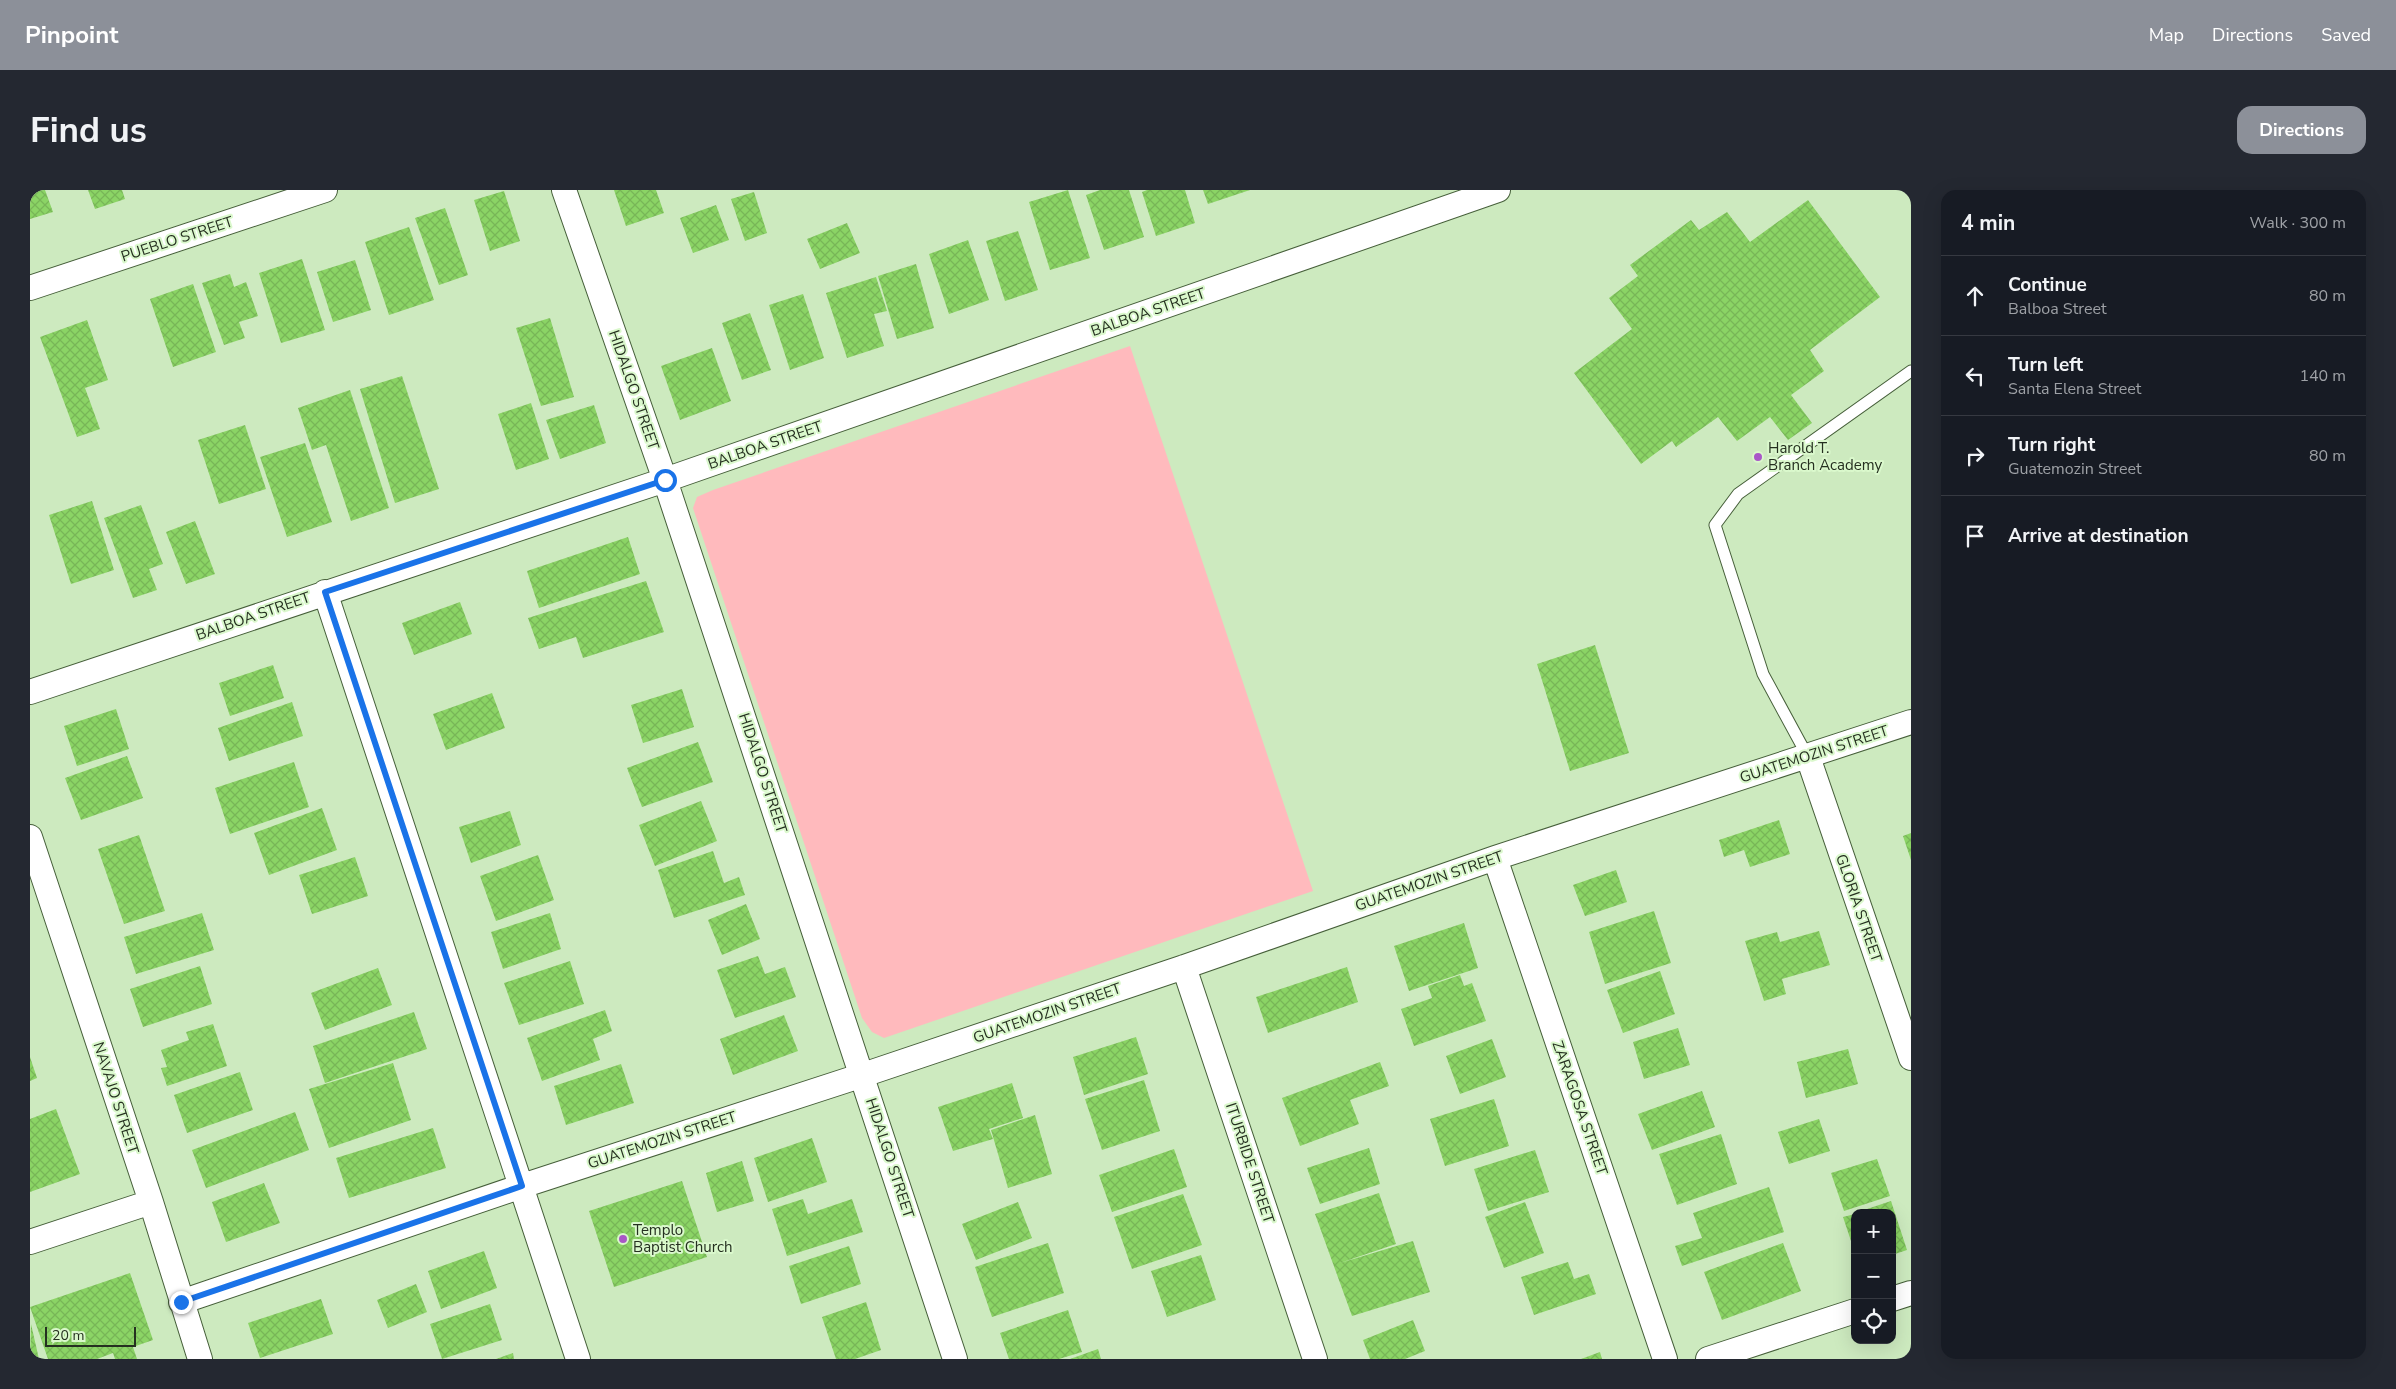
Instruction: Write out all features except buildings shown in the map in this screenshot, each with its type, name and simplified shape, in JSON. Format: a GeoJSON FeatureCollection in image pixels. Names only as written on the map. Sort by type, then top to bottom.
{"type":"FeatureCollection","features":[{"type":"Feature","properties":{"kind":"street","name":"PUEBLO STREET"},"geometry":{"type":"LineString","coordinates":[[30,288],[325,190]]}},
{"type":"Feature","properties":{"kind":"street","name":"HIDALGO STREET"},"geometry":{"type":"LineString","coordinates":[[564,190],[665,480],[863,1075],[955,1359]]}},
{"type":"Feature","properties":{"kind":"street","name":"BALBOA STREET"},"geometry":{"type":"LineString","coordinates":[[30,692],[665,480],[1498,190]]}},
{"type":"Feature","properties":{"kind":"street"},"geometry":{"type":"LineString","coordinates":[[325,592],[578,1359]]}},
{"type":"Feature","properties":{"kind":"street","name":"GUATEMOZIN STREET"},"geometry":{"type":"LineString","coordinates":[[181,1302],[522,1186],[863,1075],[1184,967],[1495,858],[1911,722]]}},
{"type":"Feature","properties":{"kind":"street","name":"GLORIA STREET"},"geometry":{"type":"LineString","coordinates":[[1808,757],[1911,1058]]}},
{"type":"Feature","properties":{"kind":"street","name":"NAVAJO STREET"},"geometry":{"type":"LineString","coordinates":[[30,837],[151,1202],[200,1359]]}},
{"type":"Feature","properties":{"kind":"street","name":"ZARAGOSA STREET"},"geometry":{"type":"LineString","coordinates":[[1495,858],[1665,1359]]}},
{"type":"Feature","properties":{"kind":"street","name":"ITURBIDE STREET"},"geometry":{"type":"LineString","coordinates":[[1184,967],[1315,1359]]}},
{"type":"Feature","properties":{"kind":"street"},"geometry":{"type":"LineString","coordinates":[[30,1242],[151,1202]]}},
{"type":"Feature","properties":{"kind":"street"},"geometry":{"type":"LineString","coordinates":[[1896,1298],[1911,1293]]}},
{"type":"Feature","properties":{"kind":"street"},"geometry":{"type":"LineString","coordinates":[[1708,1359],[1851,1312]]}},
{"type":"Feature","properties":{"kind":"lane"},"geometry":{"type":"LineString","coordinates":[[1808,757],[1763,674],[1715,525],[1738,494],[1911,371]]}},
{"type":"Feature","properties":{"kind":"shaded area"},"geometry":{"type":"Polygon","coordinates":[[[1130,346],[1313,891],[884,1038],[872,1032],[862,1018],[693,508],[697,497],[713,490],[1130,346]]]}},
{"type":"Feature","properties":{"kind":"place","name":"Harold T. Branch Academy"},"geometry":{"type":"Point","coordinates":[1758,457]}},
{"type":"Feature","properties":{"kind":"place","name":"Templo Baptist Church"},"geometry":{"type":"Point","coordinates":[623,1239]}},
{"type":"Feature","properties":{"kind":"route"},"geometry":{"type":"LineString","coordinates":[[181,1302],[522,1186],[325,592],[665,480]]}}]}
